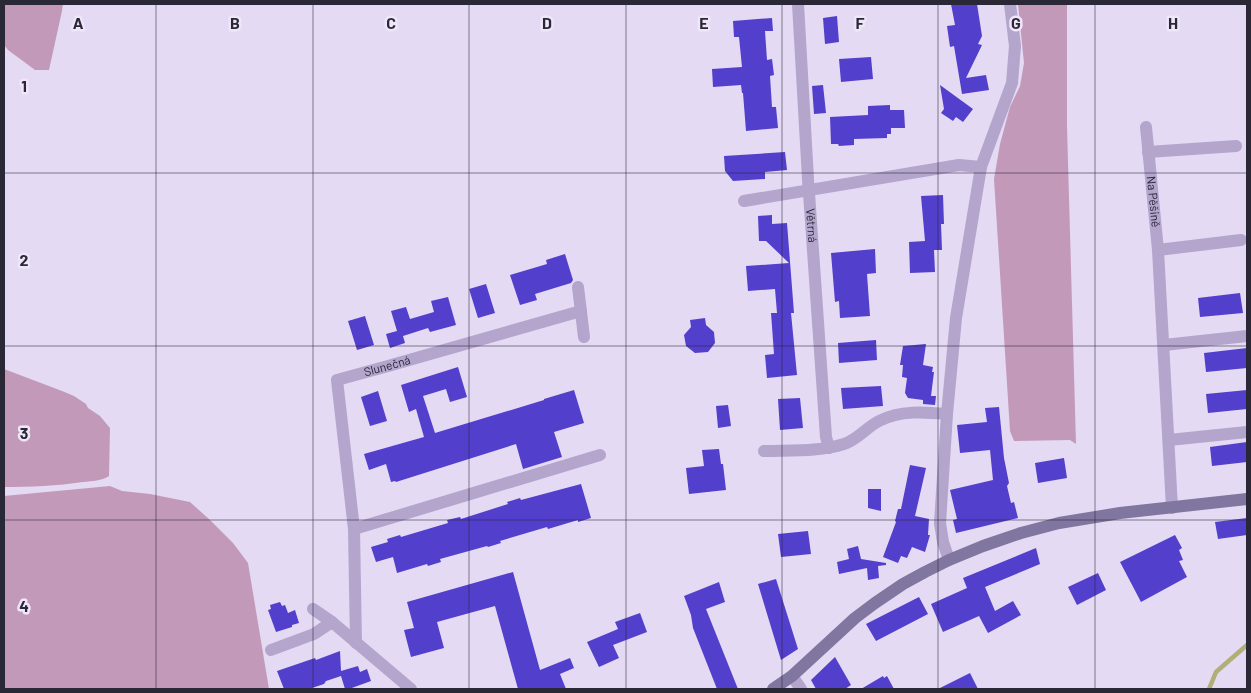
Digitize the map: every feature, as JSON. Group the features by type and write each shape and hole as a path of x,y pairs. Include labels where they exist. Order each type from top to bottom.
{"main road":[{"path":"773,689 792,676 855,618 875,603 903,584 949,560 1021,533 1059,523 1120,513 1247,499"}],"street":[{"name":"Větrná","path":"798,4 808,190 826,437 829,448"},
{"path":"949,560 943,542 940,523 947,414 956,318 981,167 1012,83 1016,46 1010,4"},
{"name":"Na Pěšině","path":"1146,127 1158,250 1172,508"},
{"path":"1148,152 1236,146"},
{"path":"744,201 959,165 981,167"},
{"path":"1158,250 1241,240"},
{"path":"578,287 584,337"},
{"name":"Slunečná","path":"356,643 354,529 337,380 581,311"},
{"path":"1164,345 1247,336"},
{"path":"764,450 829,448 847,443 880,421 894,416 922,412 947,414"},
{"path":"1169,440 1247,432"},
{"path":"354,529 600,455"},
{"path":"313,609 327,625 356,643 404,688"},
{"path":"271,650 314,634 327,625"},
{"path":"792,676 801,689"}],"shaded area":[{"path":"4,4 63,4 49,70 35,70 4,45"},
{"path":"1018,4 1067,4 1067,127 1076,444 1070,440 1014,441 1010,431 994,179 1000,144 1010,107 1020,86 1024,63"},
{"path":"4,369 74,396 100,416 110,428 109,476 97,481 4,487"},
{"path":"110,486 122,491 150,494 190,502 233,543 248,563 269,689 4,689 4,496"}],"building":[{"path":"951,4 977,4 982,36 978,44 982,45 966,78 986,75 989,90 962,94 954,46 950,47 947,26 955,25"},
{"path":"837,16 839,42 825,44 823,18"},
{"path":"772,18 773,31 765,31 767,60 772,59 774,75 770,76 772,107 776,107 778,128 746,131 741,85 713,87 712,69 742,67 739,37 734,37 733,21"},
{"path":"871,57 873,79 841,82 839,59"},
{"path":"823,85 826,113 814,114 812,86"},
{"path":"940,85 973,109 963,122 956,117 953,121 941,113 944,109"},
{"path":"890,105 890,110 904,110 905,128 891,128 891,134 887,134 887,138 854,139 854,145 839,146 838,144 831,144 830,117 868,115 868,106"},
{"path":"785,152 787,170 765,172 765,179 733,181 725,171 724,156"},
{"path":"943,195 944,224 941,224 942,250 934,250 935,272 910,273 909,242 925,241 921,196"},
{"path":"772,215 772,224 787,223 794,313 791,313 797,375 767,378 765,355 774,354 771,313 777,313 775,289 748,291 746,266 789,263 766,241 759,241 758,216"},
{"path":"875,249 876,273 867,274 870,316 840,318 839,301 835,302 831,253"},
{"path":"565,254 573,280 571,283 535,294 537,300 520,305 510,275 547,264 546,260"},
{"path":"486,284 495,313 478,318 469,289"},
{"path":"1240,293 1243,313 1200,317 1198,298"},
{"path":"448,297 456,325 430,332 428,328 403,336 405,343 390,348 386,334 397,331 391,311 406,307 410,319 434,312 431,301"},
{"path":"365,316 374,345 357,350 348,321"},
{"path":"705,318 706,325 714,332 715,343 708,352 695,353 686,346 684,335 691,327 690,320"},
{"path":"876,340 877,360 839,363 838,343"},
{"path":"926,344 923,365 933,367 931,396 936,396 935,405 923,404 923,400 908,398 905,393 907,378 902,377 903,365 900,365 903,346"},
{"path":"1247,348 1247,368 1206,372 1204,353"},
{"path":"458,367 467,397 450,402 446,389 423,396 435,433 574,390 584,423 554,432 562,457 523,469 516,444 396,482 391,482 386,464 369,470 364,454 424,437 416,409 409,412 401,385"},
{"path":"881,386 883,406 843,409 841,388"},
{"path":"1247,390 1247,409 1208,413 1206,394"},
{"path":"378,391 387,421 370,426 361,397"},
{"path":"800,398 803,428 780,430 778,399"},
{"path":"728,405 731,426 718,428 716,406"},
{"path":"999,407 1004,458 1009,483 1007,486 1011,503 1014,502 1018,518 956,533 953,520 957,519 950,490 993,480 990,450 960,453 957,425 987,422 985,408"},
{"path":"1247,442 1247,462 1212,466 1210,447"},
{"path":"719,449 726,490 689,494 686,468 704,466 702,450"},
{"path":"1064,458 1067,478 1038,483 1035,463"},
{"path":"910,465 926,468 915,516 929,519 928,535 930,535 925,552 912,547 907,558 901,556 898,563 883,557 896,522 898,509 901,509"},
{"path":"581,484 591,518 548,529 547,527 500,541 501,543 488,547 440,559 441,562 428,566 427,564 397,573 393,557 376,562 371,547 388,542 387,539 400,535 401,537 448,523 447,520 460,517 461,519 508,504 507,502 520,498 521,500"},
{"path":"868,489 881,489 881,511 868,508"},
{"path":"1247,518 1247,535 1218,539 1215,522"},
{"path":"808,531 811,554 781,557 778,534"},
{"path":"1175,535 1182,548 1179,550 1183,560 1179,561 1187,577 1141,602 1120,562"},
{"path":"858,546 861,559 886,563 886,565 878,566 879,578 868,580 867,568 839,574 837,562 849,559 847,549"},
{"path":"1036,548 1040,564 985,587 995,611 1013,601 1021,615 988,633 979,616 943,632 931,604 967,588 963,578"},
{"path":"513,572 540,670 570,658 574,668 560,674 566,689 518,689 495,606 437,622 444,648 411,657 404,630 414,628 407,602"},
{"path":"1098,573 1106,590 1077,605 1068,587"},
{"path":"776,579 798,649 781,660 758,584"},
{"path":"719,582 725,602 706,609 738,689 717,689 693,628 691,615 684,596"},
{"path":"919,597 928,614 876,641 866,624"},
{"path":"280,602 282,606 285,605 288,613 295,610 299,623 276,632 268,610 271,609 270,605"},
{"path":"640,613 647,632 613,645 619,658 599,667 587,642 618,629 615,622"},
{"path":"340,651 341,671 358,666 360,672 367,669 371,681 345,689 341,676 309,689 284,689 277,671"},
{"path":"835,657 851,685 845,689 816,689 811,680"},
{"path":"970,673 978,689 938,689"},
{"path":"883,676 884,678 887,676 894,689 861,689"}],"waterway":[{"path":"1209,689 1216,672 1247,645"}]}
